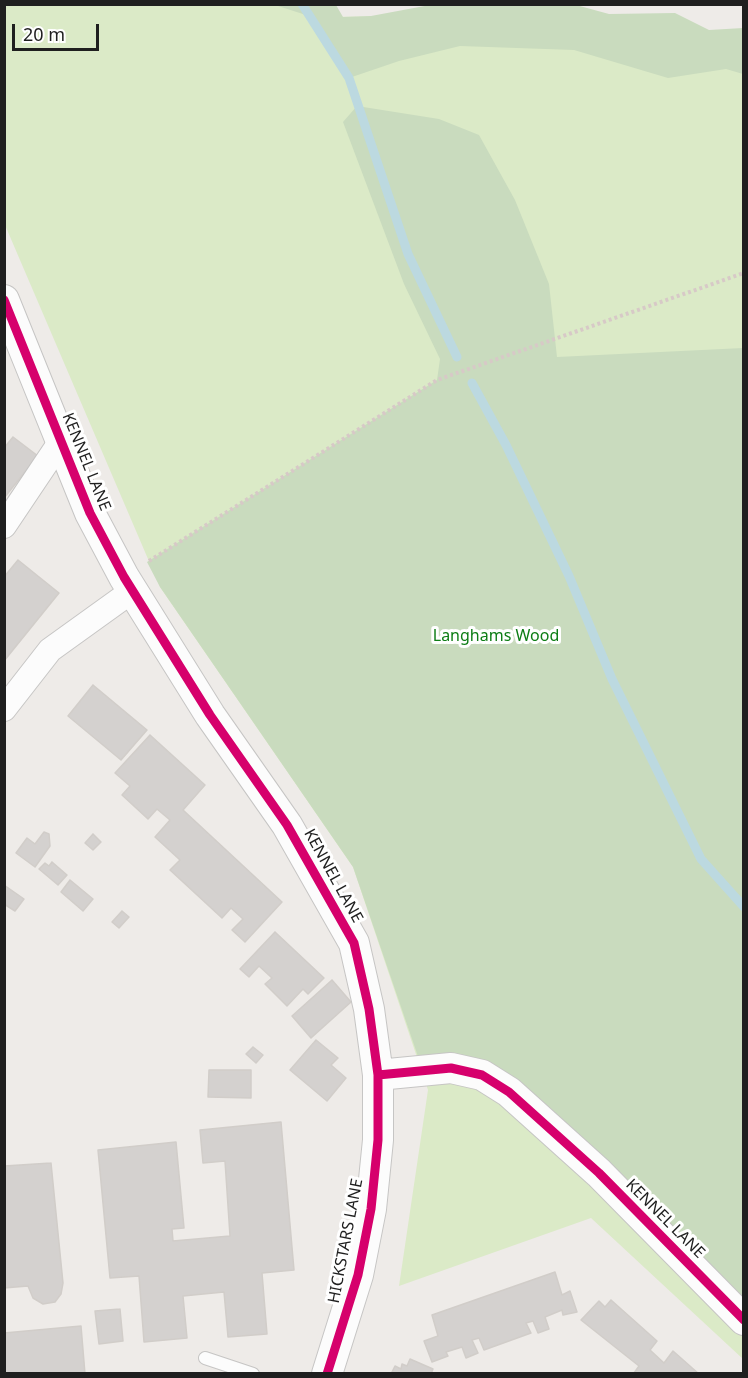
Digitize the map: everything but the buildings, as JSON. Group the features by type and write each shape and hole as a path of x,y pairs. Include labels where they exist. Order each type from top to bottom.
{"street":[{"name":"KENNEL LANE","path":"4,300 90,513 128,584 210,715 287,825 354,943 369,1009 378,1075 451,1068 482,1075 509,1092 599,1173 744,1320"},
{"path":"4,526 61,441"},
{"path":"4,709 50,650 128,584"},
{"name":"HICKSTARS LANE","path":"327,1374 358,1275 370,1209 378,1140 378,1075"}],"lane":[{"path":"205,1358 253,1374"}],"path":[{"path":"128,584 437,380 744,273"}],"green space":[{"path":"319,4 320,17 609,14 743,50 743,1359 591,1218 399,1286 428,1090 353,867 160,587 5,225 4,5"},
{"path":"275,5 336,5 343,17 371,16 430,5 576,5 609,14 675,13 709,30 743,28 743,74 726,69 668,78 574,50 460,46 399,61 349,78 309,16"},
{"name":"Langhams Wood","path":"357,106 439,119 479,135 515,200 549,284 557,357 743,348 743,1320 509,1092 423,1071 353,867 160,587 147,562 437,380 440,359 404,284 343,122"}],"waterway":[{"path":"302,4 349,78 408,254 457,357"},
{"path":"472,383 506,445 569,576 612,679 701,859 744,907"}],"cycle path":[{"path":"4,300 90,513 124,577 210,715 287,825 354,943 369,1009 378,1075 451,1068 482,1075 509,1092 599,1173 744,1320"},
{"path":"327,1374 358,1275 371,1209 378,1140 378,1075"}]}
